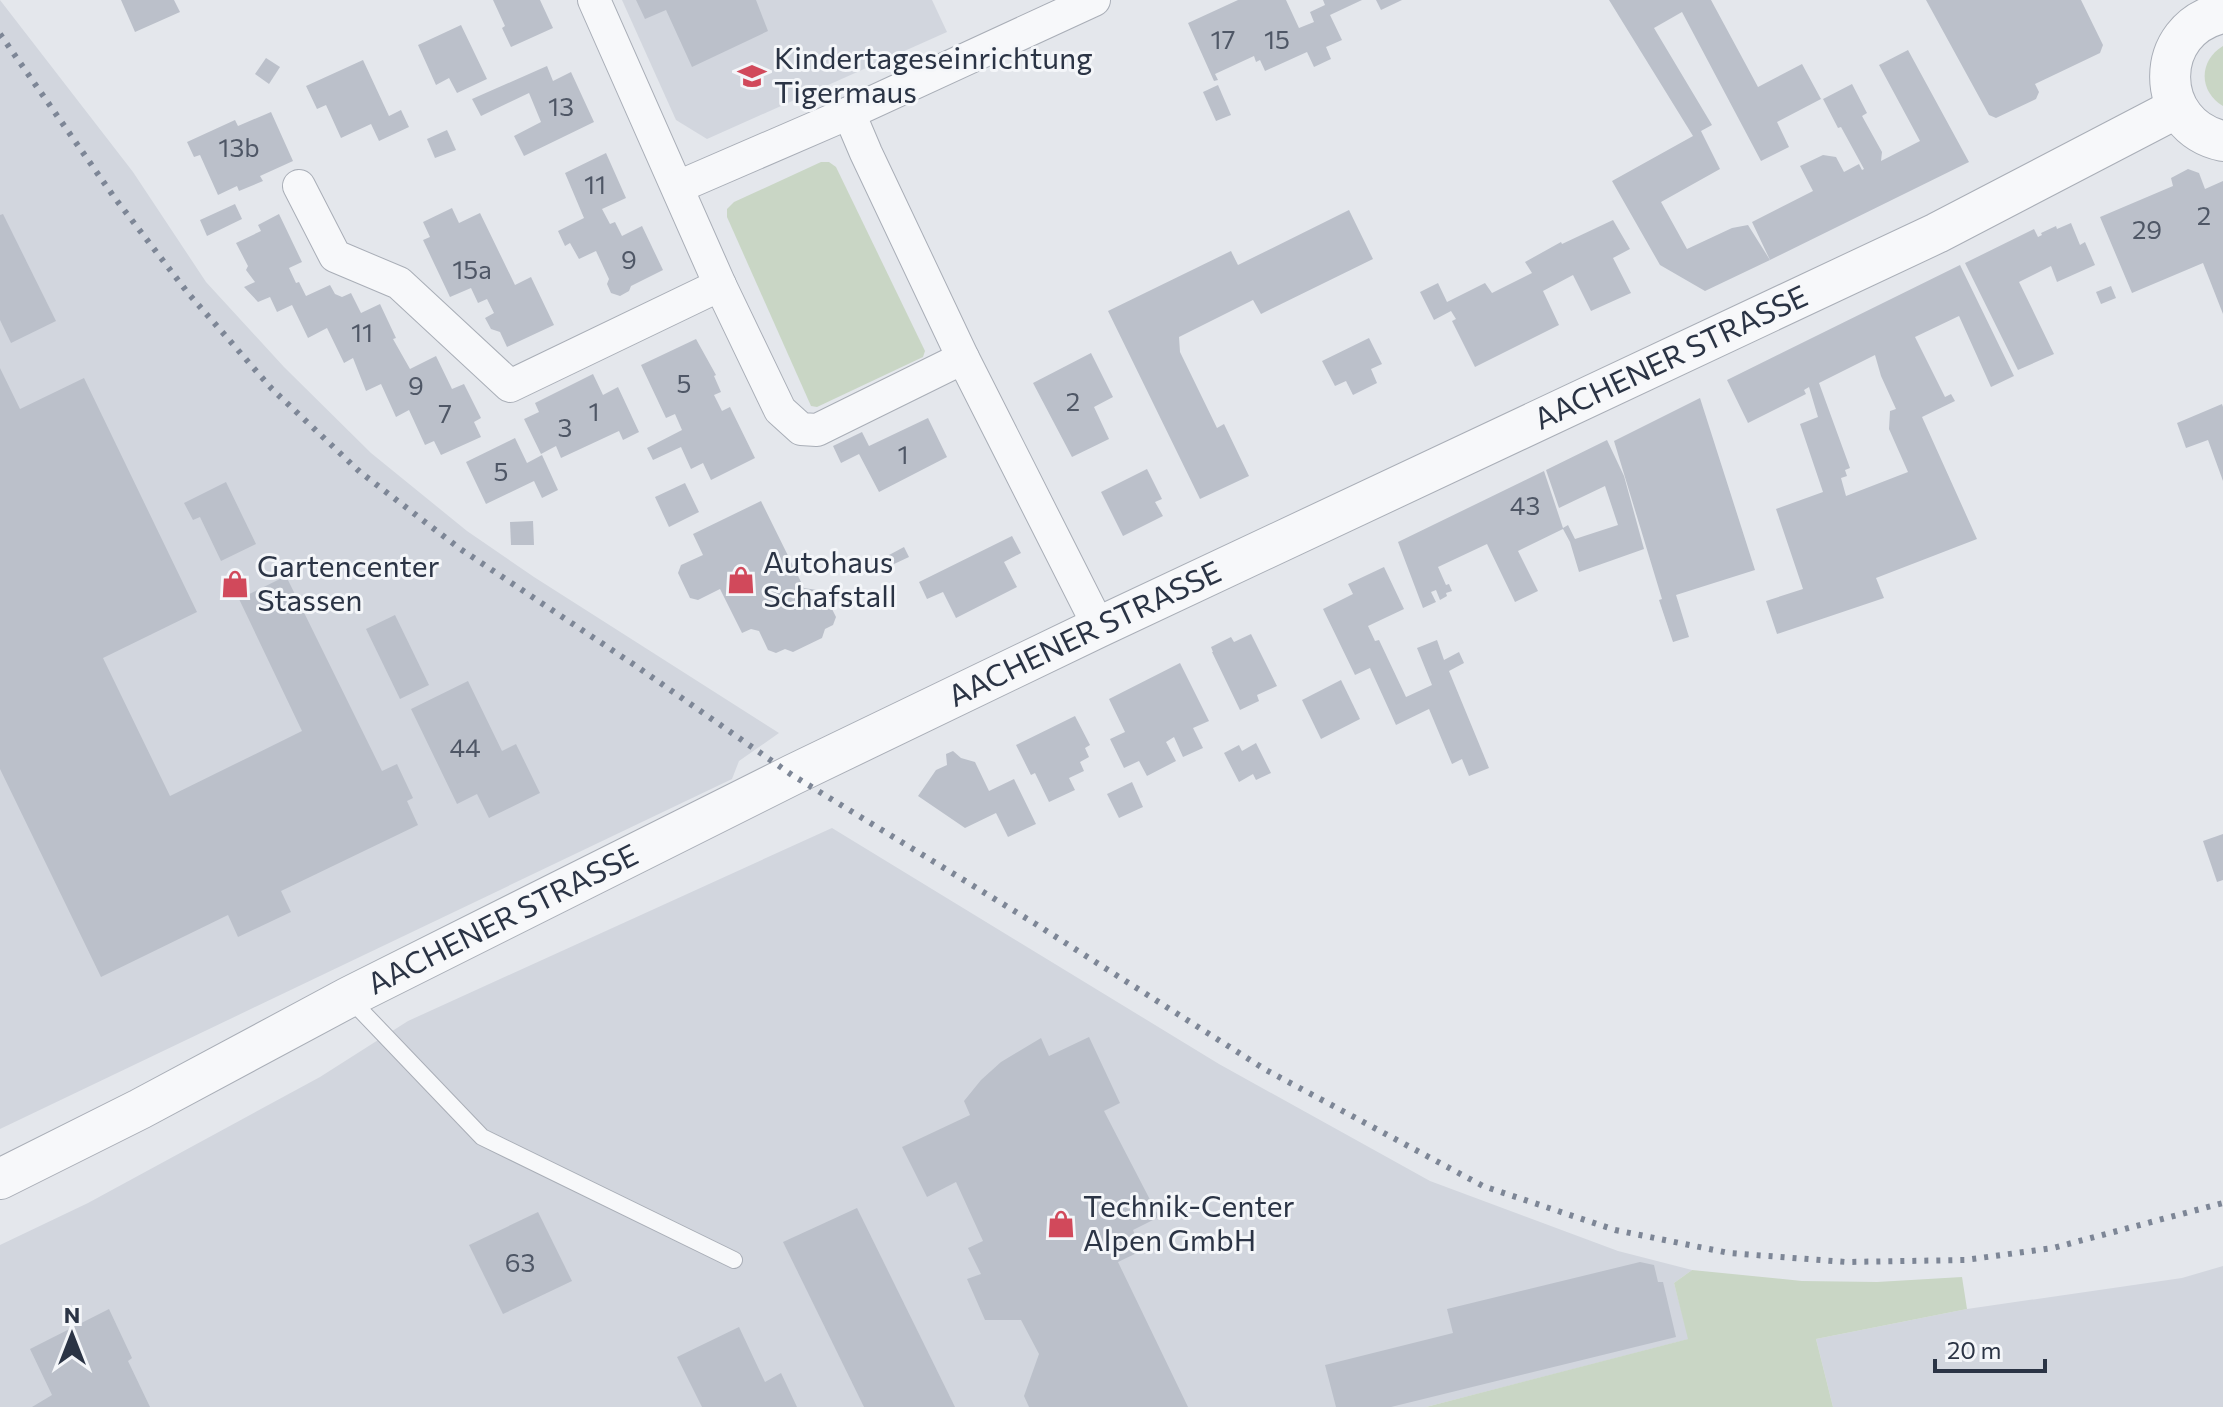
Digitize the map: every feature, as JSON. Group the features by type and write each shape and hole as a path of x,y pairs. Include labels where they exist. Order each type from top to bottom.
{"street":[{"path":"594,0 720,285 780,410 801,429 817,430 963,358"},
{"path":"678,187 849,113 1074,4"},
{"path":"2204,12 2175,51 2170,70 2170,90 2177,108 2188,123 2203,134 2223,141"},
{"name":"AACHENER STRASSE","path":"0,1179 140,1109 349,997 792,775 1099,627 1937,233 2177,108"},
{"path":"849,113 963,358 1099,627"},
{"path":"299,186 335,256 399,283 510,386 720,285"}],"lane":[{"path":"349,997 482,1137 734,1260"}],"shaded area":[{"name":"Gartencenter Stassen","path":"0,0 133,172 206,282 284,367 371,453 467,531 534,577 779,733 739,761 732,779 0,1129"},
{"name":"Kindertageseinrichtung Tigermaus","path":"622,0 932,0 947,32 707,139 676,120"},
{"path":"832,828 1219,1064 1430,1181 1618,1251 1692,1270 1674,1283 1689,1339 1426,1407 0,1407 0,1245 88,1203 320,1077 408,1021"},
{"path":"2223,1266 2223,1407 1833,1407 1816,1339 1967,1309 2182,1278"}],"green space":[{"path":"2223,46 2223,106 2209,93 2205,76 2209,60"},
{"path":"821,162 829,162 836,167 925,351 923,357 817,407 811,406 727,217 727,209 734,202"},
{"path":"1692,1270 1802,1281 1877,1282 1962,1277 1967,1309 1816,1339 1833,1407 1426,1407 1688,1339 1674,1283"}],"building":[{"path":"121,0 174,0 180,12 135,32"},
{"path":"493,0 540,0 553,28 511,47"},
{"path":"636,0 756,0 768,31 692,67 666,10 645,19"},
{"path":"1238,0 1286,0 1299,28 1314,22 1310,12 1325,5 1323,0 1362,0 1330,15 1342,40 1326,47 1331,59 1314,67 1307,52 1265,71 1260,60 1256,62 1254,56 1215,74 1218,80 1214,81 1188,23"},
{"path":"1376,0 1402,0 1381,10"},
{"path":"1609,0 1711,0 1758,87 1802,64 1821,99 1777,122 1789,147 1761,161 1682,12 1654,28 1712,125 1701,131 1720,169 1661,202 1687,249 1732,228 1748,225 1770,260 1705,291 1660,265 1612,181 1693,136"},
{"path":"1926,0 2081,0 2103,45 2100,53 2035,84 2039,92 2036,99 1996,118 1989,115"},
{"path":"461,25 487,79 457,93 449,78 436,85 418,45"},
{"path":"1908,50 1969,162 1770,260 1752,222 1813,191 1800,166 1823,155 1836,157 1844,172 1859,164 1864,169 1823,99 1852,84 1867,113 1862,116 1882,152 1881,161 1920,141 1879,65"},
{"path":"266,58 280,67 269,84 255,74"},
{"path":"363,60 389,116 401,110 409,127 379,141 371,124 341,138 326,105 317,109 306,86"},
{"path":"547,66 553,81 571,72 594,122 524,156 514,136 541,122 529,93 481,116 472,99"},
{"path":"1218,85 1231,115 1216,121 1203,92"},
{"path":"271,112 293,161 260,176 263,181 239,191 237,186 218,195 200,155 194,157 187,142 235,120 238,126"},
{"path":"447,130 456,150 435,158 427,139"},
{"path":"606,153 626,198 602,209 610,224 615,222 622,236 642,226 663,270 631,286 620,296 611,293 607,284 609,279 596,251 579,259 570,243 565,246 558,231 584,218 565,173"},
{"path":"2188,169 2199,173 2205,189 2223,181 2223,314 2203,263 2132,293 2100,217 2173,186 2171,178"},
{"path":"235,204 242,219 207,236 200,220"},
{"path":"452,208 459,223 480,213 515,285 531,277 554,325 507,347 500,332 491,329 485,318 494,313 487,299 478,303 471,288 450,297 423,240 430,237 423,222"},
{"path":"1349,210 1373,259 1261,314 1253,300 1179,337 1180,352 1217,428 1224,424 1249,476 1200,499 1108,311 1231,251 1238,265"},
{"path":"3,214 56,321 11,343 0,320 0,215"},
{"path":"279,214 302,262 289,268 306,296 330,285 335,294 342,297 351,293 361,313 380,304 396,338 393,339 410,369 436,356 452,389 464,384 481,418 474,422 481,437 441,455 434,441 425,445 409,410 396,417 381,384 366,391 353,358 344,363 327,328 308,338 292,305 277,312 270,297 258,302 244,287 255,282 246,270 248,266 236,243 261,231 258,225"},
{"path":"1613,220 1630,249 1613,258 1631,293 1591,311 1573,275 1543,291 1559,325 1475,367 1452,321 1456,319 1451,311 1434,320 1420,292 1438,283 1447,302 1485,283 1492,293 1532,273 1525,262 1561,242"},
{"path":"2071,223 2080,245 2085,242 2095,265 2057,282 2051,266 2019,282 2054,354 2018,370 1965,263 2034,229 2038,237 2056,226 2057,229"},
{"path":"1960,265 2014,376 1991,387 1959,316 1915,337 1945,397 1951,394 1955,401 1922,417 1977,539 1876,578 1884,598 1777,634 1766,601 1803,589 1776,509 1823,492 1800,424 1818,417 1809,387 1804,390 1806,394 1748,423 1727,380","holes":["1875,355 1896,409 1890,411 1889,429 1908,472 1846,496 1841,478 1847,476 1845,470 1850,468 1819,383"]},
{"path":"2111,286 2116,298 2101,304 2096,292"},
{"path":"1369,338 1382,364 1371,369 1377,383 1353,395 1346,381 1335,386 1322,361"},
{"path":"696,339 716,375 721,392 714,395 722,411 730,407 755,458 711,480 703,463 691,469 681,447 653,460 647,448 682,430 675,414 666,418 641,365"},
{"path":"1091,353 1113,397 1094,407 1109,439 1072,457 1033,383"},
{"path":"0,368 20,409 84,378 197,612 103,658 170,796 302,731 239,599 286,576 382,771 397,764 413,798 407,801 418,825 281,891 291,912 238,937 228,915 101,977 0,769"},
{"path":"593,374 603,395 618,387 639,432 623,440 619,431 561,458 556,446 541,454 524,419 539,412 535,403"},
{"path":"1700,398 1755,570 1676,595 1689,637 1673,642 1614,441"},
{"path":"2222,404 2223,481 2208,440 2186,448 2177,423"},
{"path":"928,418 947,457 879,492 859,454 841,463 833,446 862,432 869,446"},
{"path":"515,438 527,463 542,455 558,490 542,498 534,481 486,504 466,462"},
{"path":"1607,440 1624,476 1644,549 1579,572 1563,529 1518,551 1538,591 1515,602 1487,544 1438,567 1452,591 1440,600 1436,590 1431,592 1436,602 1423,608 1398,542 1544,471 1563,528 1568,525 1575,539 1618,525 1605,486 1559,508 1546,470"},
{"path":"1147,469 1162,499 1155,502 1163,516 1123,536 1101,492"},
{"path":"226,482 256,544 221,561 200,517 193,520 184,503"},
{"path":"685,483 699,512 669,527 655,497"},
{"name":"Autohaus Schafstall","path":"761,501 804,588 823,591 836,617 833,625 825,629 822,638 793,652 768,650 759,631 751,629 742,633 720,589 698,600 690,598 678,573 681,565 703,555 693,534"},
{"path":"533,521 534,545 511,545 510,522"},
{"path":"1012,536 1021,553 1004,562 1017,587 956,618 943,592 927,599 919,582"},
{"path":"904,547 909,557 894,564 889,555"},
{"path":"1384,567 1404,609 1368,626 1375,641 1379,640 1406,697 1432,685 1417,648 1437,640 1444,660 1459,652 1464,663 1449,671 1489,768 1469,776 1462,759 1452,764 1429,709 1396,725 1370,668 1355,675 1323,609 1353,594 1348,584"},
{"path":"395,615 429,685 400,699 366,629"},
{"path":"1251,634 1277,686 1257,695 1259,701 1240,710 1211,647 1231,637 1234,642"},
{"path":"1180,663 1209,721 1193,728 1203,748 1183,757 1174,737 1166,742 1176,761 1147,776 1139,761 1124,768 1110,739 1125,732 1109,699"},
{"path":"1341,680 1360,719 1321,739 1302,700"},
{"path":"468,681 502,751 516,744 540,793 489,818 477,794 457,804 411,709"},
{"path":"1075,716 1090,745 1085,748 1089,757 1080,762 1084,771 1069,778 1075,790 1049,802 1035,773 1031,775 1016,745"},
{"path":"1256,743 1271,773 1256,780 1253,774 1239,782 1224,753 1239,745 1242,751"},
{"path":"953,751 961,758 975,762 989,791 1014,779 1036,824 1008,837 996,813 965,828 918,796 936,770 947,765 946,754"},
{"path":"1132,782 1143,807 1119,818 1107,794"},
{"path":"2223,834 2223,880 2217,882 2203,841"},
{"name":"Technik-Center Alpen GmbH","path":"1089,1037 1120,1103 1104,1111 1159,1217 1133,1230 1141,1251 1118,1262 1188,1407 1029,1407 1024,1396 1039,1354 1021,1320 985,1320 967,1279 981,1274 968,1248 983,1241 956,1182 927,1197 902,1147 970,1115 964,1101 981,1080 1001,1062 1041,1038 1049,1056"},
{"path":"857,1208 955,1407 864,1407 783,1242"},
{"path":"538,1212 572,1281 503,1314 469,1245"},
{"path":"1640,1262 1654,1265 1658,1282 1663,1282 1676,1337 1391,1407 1336,1407 1325,1365 1453,1333 1447,1309"},
{"path":"109,1309 132,1358 128,1361 150,1407 32,1407 52,1395 30,1349"},
{"path":"739,1327 765,1382 781,1373 797,1407 702,1407 677,1357"}],"railway":[{"path":"0,34 114,197 188,293 272,389 360,472 459,548 792,775 1266,1070 1483,1186 1615,1230 1729,1253 1846,1262 1965,1260 2053,1248 2223,1203"}],"place":[{"name":"Kindertageseinrichtung Tigermaus","path":"752,76"},
{"name":"Autohaus Schafstall","path":"741,580"},
{"name":"Gartencenter Stassen","path":"235,584"},
{"name":"Technik-Center Alpen GmbH","path":"1061,1224"}]}
